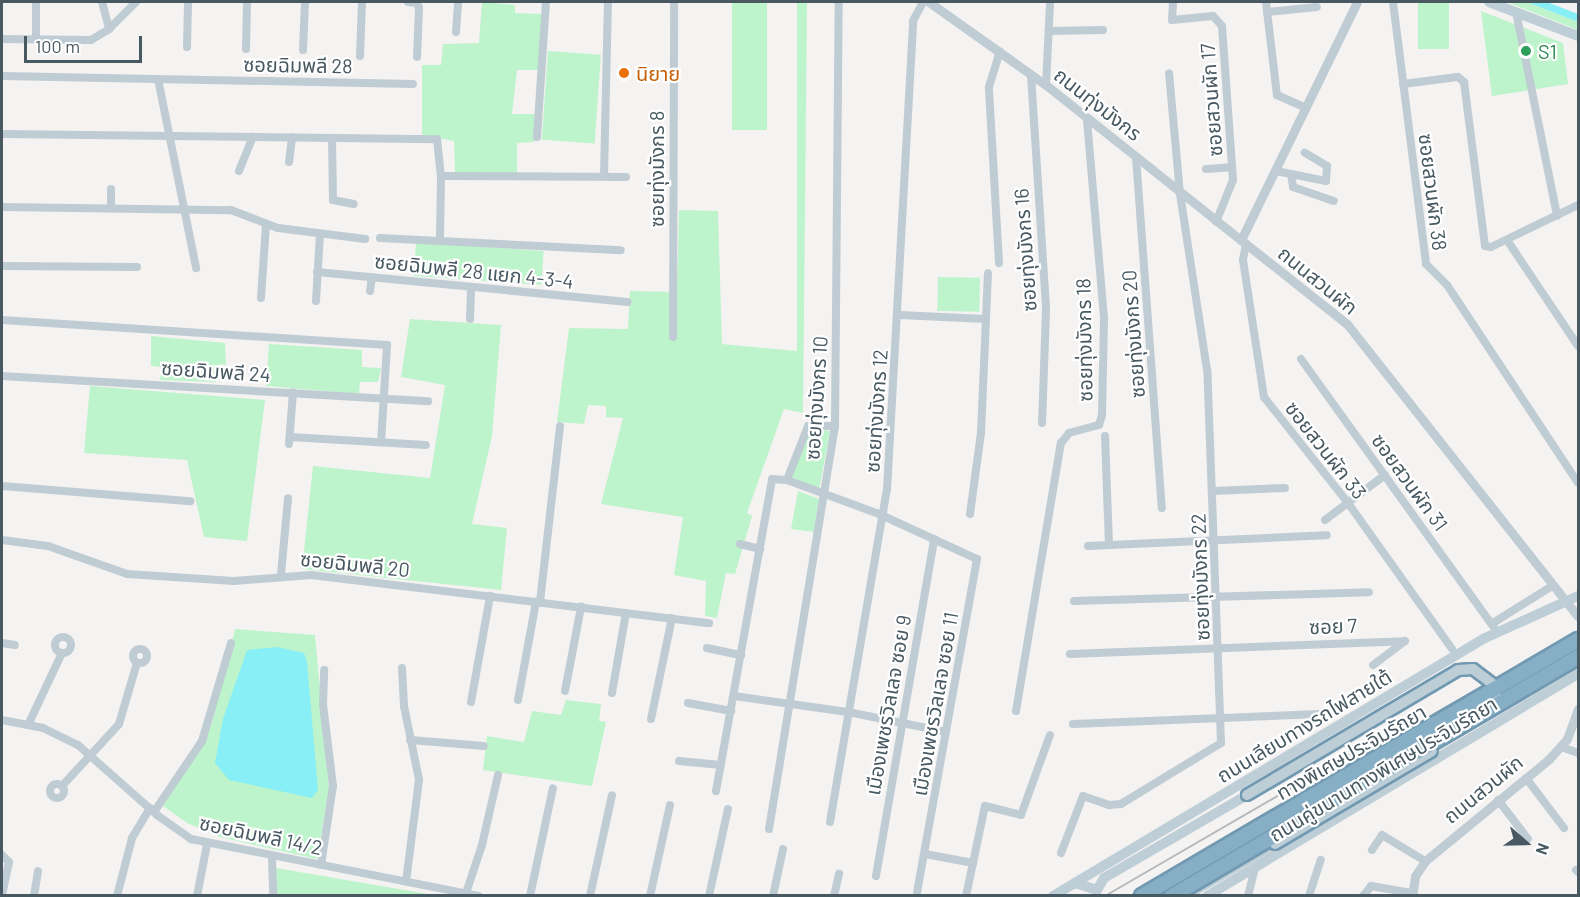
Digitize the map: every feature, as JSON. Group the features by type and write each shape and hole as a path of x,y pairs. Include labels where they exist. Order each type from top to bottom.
{"highway":[{"name":"ทางพิเศษประจิมรัถยา","path":"1142,896 1578,640"},
{"name":"ทางพิเศษประจิมรัถยา","path":"1172,896 1578,657"}],"main road":[{"path":"1489,2 1578,36"},
{"name":"ถนนเลียบทางรถไฟสายใต้","path":"1053,896 1495,627 1568,602 1578,596"},
{"path":"1075,883 1097,890 1104,879 1458,670 1473,669 1487,675 1494,685 1494,706 1485,719 1186,896"},
{"name":"ถนนคู่ขนานทางพิเศษประจิมรัถยา","path":"1207,896 1578,674"}],"street":[{"path":"36,2 36,40"},
{"path":"102,2 109,29"},
{"path":"2,39 81,42 109,29 136,2"},
{"path":"187,47 188,2"},
{"path":"246,50 247,2"},
{"path":"303,50 305,2"},
{"path":"360,56 362,2"},
{"path":"408,2 417,3 419,8 417,57"},
{"path":"456,32 458,2"},
{"path":"537,137 546,2"},
{"path":"604,176 608,2"},
{"name":"ซอยทุ่งมังกร 8","path":"673,337 674,2"},
{"name":"ซอยทุ่งมังกร 10","path":"769,829 835,426 839,2"},
{"name":"ซอยทุ่งมังกร 12","path":"830,822 884,516 899,315 914,21 923,2"},
{"name":"ถนนทุ่งมังกร","path":"929,2 1046,85 1243,242"},
{"path":"1046,85 1050,2"},
{"name":"ซอยสวนผัก 17","path":"1173,2 1172,20 1213,16 1220,22 1232,187 1216,222"},
{"path":"1266,2 1277,95 1306,108"},
{"path":"1243,242 1357,2"},
{"name":"ซอยสวนผัก 38","path":"1393,2 1426,264 1447,285 1578,483"},
{"path":"1268,12 1317,8"},
{"path":"1516,12 1557,216"},
{"path":"1049,31 1103,30"},
{"path":"999,263 989,87 1000,52"},
{"name":"ซอยทุ่งมังกร 22","path":"1061,853 1083,796 1109,805 1121,804 1220,746 1222,716 1207,370 1180,194 1169,73"},
{"name":"ซอยทุ่งมังกร 16","path":"1031,75 1046,310 1042,423"},
{"name":"ซอยฉิมพลี 28","path":"2,76 413,84"},
{"path":"1403,84 1458,77 1464,82 1482,242 1491,248 1578,208"},
{"path":"158,79 196,268"},
{"name":"ซอยทุ่งมังกร 18","path":"1016,711 1061,443 1069,433 1099,425 1102,415 1104,318 1087,118"},
{"path":"2,134 437,139 441,176 440,238"},
{"path":"239,171 253,137"},
{"path":"289,162 292,137"},
{"path":"332,138 333,200 354,204"},
{"path":"1276,171 1328,180 1328,166 1305,153"},
{"name":"ซอยทุ่งมังกร 20","path":"1136,157 1162,508"},
{"path":"1206,169 1232,167"},
{"path":"1291,174 1293,187 1334,201"},
{"path":"441,176 626,177"},
{"path":"111,189 111,208"},
{"path":"2,207 231,210 267,224 320,234 365,239"},
{"path":"261,298 267,224"},
{"path":"316,301 320,234"},
{"path":"380,238 440,238 621,250"},
{"path":"1507,240 1578,346"},
{"name":"ซอยสวนผัก 33","path":"1243,242 1243,260 1262,392 1348,503 1452,649"},
{"name":"ถนนสวนผัก","path":"1243,242 1347,324 1578,616"},
{"path":"2,266 137,267"},
{"name":"ซอยฉิมพลี 28 แยก 4-3-4","path":"317,272 628,302"},
{"path":"969,514 981,433 988,273"},
{"path":"370,291 372,277"},
{"path":"470,319 471,287"},
{"path":"899,315 986,319"},
{"path":"2,320 387,345 381,442"},
{"name":"ซอยสวนผัก 31","path":"1301,359 1495,627"},
{"name":"ซอยฉิมพลี 24","path":"2,376 428,401"},
{"path":"293,392 290,441 426,445"},
{"path":"518,700 538,602 560,426"},
{"path":"786,480 808,426 835,426"},
{"path":"1105,436 1109,545"},
{"path":"1325,520 1385,475"},
{"path":"716,791 772,479 786,480 884,516 934,539"},
{"path":"2,486 190,501"},
{"path":"1213,491 1285,488"},
{"path":"281,574 288,498"},
{"path":"1088,546 1327,535"},
{"name":"เมืองเพชรวิลเลจ ซอย 11","path":"917,893 977,560 934,539"},
{"name":"เมืองเพชรวิลเลจ ซอย 9","path":"876,876 934,539"},
{"name":"ซอยฉิมพลี 20","path":"2,540 48,546 127,574 234,581 281,574 490,596 709,623"},
{"path":"740,544 760,549"},
{"path":"1495,627 1552,586"},
{"path":"1074,601 1369,592"},
{"path":"471,702 490,596"},
{"path":"565,691 581,607"},
{"path":"612,693 626,613"},
{"path":"651,719 672,618"},
{"name":"ซอย 7","path":"1219,648 1405,641 1373,665"},
{"path":"2,643 15,645"},
{"path":"117,896 132,838 202,741 231,643"},
{"path":"707,648 741,655"},
{"path":"1070,654 1219,648"},
{"path":"29,723 62,653"},
{"path":"62,786 119,724 137,663"},
{"path":"402,668 410,740 420,799 406,881"},
{"path":"321,865 333,786 323,705 324,670"},
{"path":"734,696 848,712 946,732"},
{"path":"688,703 731,711"},
{"name":"ถนนสวนผัก","path":"1412,894 1415,876 1425,861 1561,747 1578,709"},
{"path":"1073,724 1222,716 1321,714"},
{"name":"ซอยฉิมพลี 14/2","path":"2,720 29,723 61,735 92,755 152,810 191,839 272,858 321,865 477,896"},
{"path":"966,896 985,806 1021,815 1050,735"},
{"path":"410,740 484,746"},
{"path":"1561,747 1578,753"},
{"path":"679,761 721,765"},
{"path":"465,894 482,844 498,775"},
{"path":"1526,778 1564,828"},
{"path":"530,896 553,788"},
{"path":"590,896 612,795"},
{"path":"1498,800 1528,839"},
{"path":"650,896 670,805"},
{"path":"709,896 728,809"},
{"path":"1372,850 1383,835 1425,861"},
{"path":"197,896 207,844"},
{"path":"773,896 783,849"},
{"path":"924,854 973,863"},
{"path":"2,855 9,862 2,896"},
{"path":"272,858 273,896"},
{"path":"1309,896 1321,860"},
{"path":"1248,896 1256,867"},
{"path":"34,896 38,871"},
{"path":"834,896 839,874"},
{"path":"1364,896 1371,885 1412,894"}],"green space":[{"path":"482,2 515,5 515,13 543,14 538,70 517,70 512,114 535,114 534,142 517,143 517,173 455,172 454,141 422,135 422,65 441,65 443,44 479,43"},
{"path":"732,2 767,2 767,130 732,130"},
{"path":"797,2 807,2 803,413 784,409 747,513 752,516 735,574 726,573 717,618 705,616 706,581 674,575 683,517 601,504 623,418 606,417 606,406 588,405 584,424 557,422 569,328 628,329 630,291 677,292 679,210 718,211 722,344 797,351"},
{"path":"1418,2 1449,2 1449,49 1418,49"},
{"path":"1507,2 1527,2 1578,22 1578,30"},
{"name":"S1","path":"1481,11 1563,43 1568,84 1492,96"},
{"path":"548,51 601,55 595,143 542,140"},
{"path":"416,242 544,251 541,285 414,276"},
{"path":"938,277 980,278 979,312 937,311"},
{"path":"410,319 501,325 492,436 472,524 507,528 501,590 302,569 313,466 430,478 445,385 401,377"},
{"path":"151,336 225,343 226,365 219,364 216,382 160,380 162,367 151,366"},
{"path":"269,344 362,350 362,367 381,368 378,382 360,382 359,394 266,386"},
{"path":"90,386 265,400 247,541 204,537 187,460 84,453"},
{"path":"812,429 830,431 819,490 791,479 808,431"},
{"path":"798,491 819,499 814,532 791,529"},
{"path":"235,629 315,635 329,788 317,859 220,837 187,823 163,806 211,726"},
{"path":"566,700 601,704 599,721 606,722 592,786 483,770 487,736 524,742 532,711 561,715"},
{"path":"276,868 434,895 277,895"}],"water":[{"path":"1527,2 1547,2 1578,14 1578,22"},
{"path":"277,647 304,653 307,662 318,790 312,798 229,780 215,763 223,719 247,650"}],"railway":[{"path":"1130,896 1439,711 1578,633"},
{"path":"1326,787 1392,755 1578,648"},
{"path":"1105,896 1357,750"}],"place":[{"name":"S1","path":"1526,51"},
{"name":"นิยาย","path":"624,73"}]}
